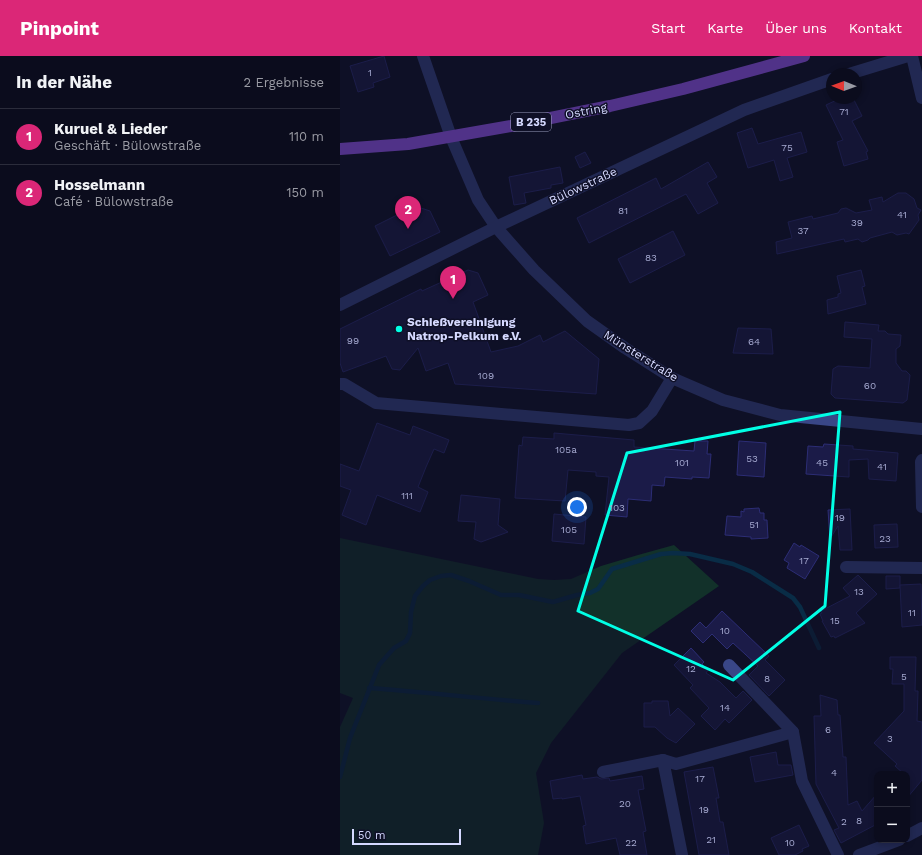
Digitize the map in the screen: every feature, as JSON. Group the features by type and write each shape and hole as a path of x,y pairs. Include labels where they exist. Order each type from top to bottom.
{"main road":[{"name":"Ostring","path":"340,149 408,144 452,137 602,107 683,89 804,56"}],"street":[{"name":"Münsterstraße","path":"423,56 437,100 478,200 496,227 534,270 587,320 625,348 672,378 723,400 780,415 922,429"},
{"path":"862,70 908,56"},
{"path":"912,56 922,98"},
{"name":"Bülowstraße","path":"340,305 496,227 744,110 826,81"},
{"path":"340,384 344,384 376,403 629,425 639,423 652,411 672,378"},
{"path":"922,460 922,508"},
{"path":"846,567 922,568"},
{"path":"729,665 793,732 802,781 838,855"},
{"path":"603,772 663,760 676,764 793,732"},
{"path":"663,760 682,855"},
{"path":"910,834 922,828"},
{"path":"859,855 891,843"}],"highlighted area":[{"path":"840,412 825,606 733,680 578,611 627,453"}],"green space":[{"path":"340,538 538,579 554,580 571,579 601,566 674,545 719,586 622,653 551,743 536,773 544,823 538,855 340,855 340,727 353,698 340,693"}],"building":[{"path":"384,56 390,77 373,83 374,87 358,92 350,66"},
{"path":"856,104 862,116 852,121 868,151 866,152 868,159 844,166 837,142 843,140 826,105"},
{"path":"752,128 758,144 801,132 807,152 787,158 793,177 780,181 774,160 748,168 737,133"},
{"path":"585,152 591,163 580,168 575,157"},
{"path":"708,162 717,177 707,183 718,203 698,214 686,194 589,243 577,218 656,178 661,189"},
{"path":"560,167 563,183 551,185 551,188 524,193 526,203 514,205 509,177"},
{"path":"898,193 906,193 914,199 917,208 921,210 918,215 919,220 909,234 906,233 897,235 892,232 870,238 862,242 858,239 845,242 844,239 777,254 776,242 792,238 788,222 812,216 813,219 838,213 841,209 846,208 856,213 872,210 869,200 882,197 883,202"},
{"path":"415,206 430,211 440,232 390,256 375,226"},
{"path":"673,231 685,255 630,283 618,259"},
{"path":"468,270 478,273 488,295 473,302 491,352 518,346 540,335 543,342 565,331 599,359 596,394 455,384 448,363 426,371 418,348 400,370 392,369 386,356 343,372 340,363 340,329 421,289 422,291"},
{"path":"861,270 865,286 862,287 866,304 828,314 827,300 838,297 838,294 841,293 837,276"},
{"path":"845,322 879,325 878,331 885,331 888,334 901,335 900,346 896,349 896,363 902,371 906,371 910,375 907,400 903,403 835,398 831,394 833,369 838,366 870,368 872,339 844,337"},
{"path":"738,328 771,329 773,354 733,353"},
{"path":"377,423 410,435 413,426 449,440 444,453 434,449 426,467 418,487 428,492 420,512 377,495 366,525 342,515 351,490 340,486 340,464 359,471"},
{"path":"554,433 634,440 634,447 694,451 695,441 708,441 707,454 711,454 709,478 692,477 692,479 665,477 664,486 652,485 651,501 628,499 627,517 605,515 609,477 596,476 596,472 568,470 565,501 515,498 519,445 522,446 523,437 554,439"},
{"path":"739,441 766,443 764,477 737,475"},
{"path":"824,444 853,446 853,449 898,453 896,481 869,479 868,459 849,460 849,477 806,474 808,446 823,447"},
{"path":"461,495 500,499 498,525 508,532 481,542 474,539 476,522 458,521"},
{"path":"759,508 760,513 764,513 764,520 767,520 768,538 751,539 751,537 725,535 727,516 741,517 741,511 744,512 744,509"},
{"path":"850,509 852,550 840,550 838,526 830,539 828,510"},
{"path":"554,514 586,517 584,544 552,541"},
{"path":"897,524 898,547 875,548 874,525"},
{"path":"794,543 800,547 801,545 819,556 805,579 787,568 789,563 784,560"},
{"path":"858,575 877,594 856,613 865,623 835,638 834,636 831,637 822,621 820,614 822,613 821,611 850,596 843,588"},
{"path":"886,576 900,576 900,588 886,589"},
{"path":"921,584 922,625 902,627 900,585"},
{"path":"722,611 769,656 765,660 785,680 769,696 749,675 758,666 733,643 727,649 712,634 703,643 691,631 700,622 706,628"},
{"path":"691,648 704,662 702,664 708,670 706,673 720,682 736,698 743,691 752,700 729,723 725,719 715,730 701,716 709,708 690,688 693,685 674,665"},
{"path":"890,657 916,657 915,691 918,691 917,721 922,722 922,780 910,794 910,771 901,771 895,766 897,764 874,743 904,711 904,684 892,684 893,669 890,669"},
{"path":"820,695 837,700 838,715 840,715 843,757 846,757 848,805 857,801 862,811 874,797 874,826 841,843 834,830 839,828 816,784 814,716 821,716"},
{"path":"652,701 668,701 670,716 678,708 695,724 676,743 667,738 655,727 644,727 644,703 652,703"},
{"path":"776,752 778,765 791,765 793,775 755,782 750,757"},
{"path":"713,767 719,798 716,798 720,822 723,822 729,855 699,855 684,772"},
{"path":"582,775 583,779 597,777 601,779 609,778 610,781 642,776 644,789 638,790 646,831 643,832 647,855 620,855 616,838 586,844 583,826 586,825 580,796 553,799 550,781"},
{"path":"799,825 809,846 802,849 803,851 795,855 779,855 771,838"}],"waterway":[{"path":"340,777 350,738 379,665 394,648 406,641 410,633 411,612 415,596 430,580 441,576 451,575 501,595 519,595 553,602 590,593 598,589 612,569 661,554 690,554 733,564 752,572 793,598 800,607 819,648"},
{"path":"369,688 538,703"}],"place":[{"name":"Hosselmann","path":"408,229"},
{"name":"Kuruel & Lieder","path":"453,299"},
{"name":"Schießvereinigung Natrop-Pelkum e.V.","path":"399,329"}]}
